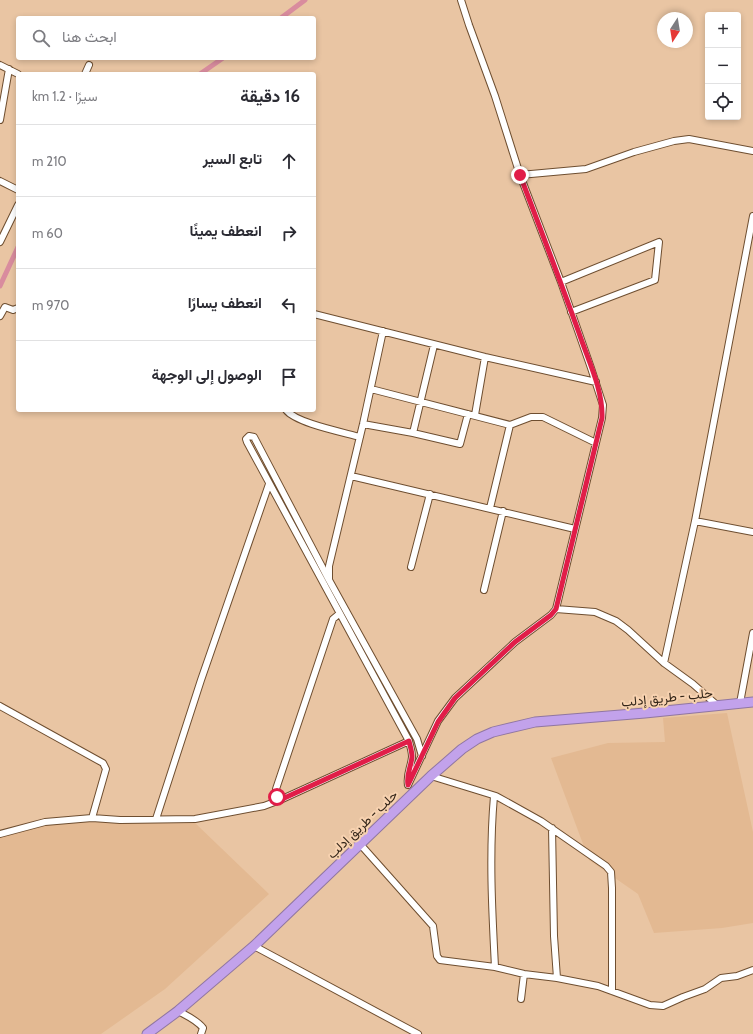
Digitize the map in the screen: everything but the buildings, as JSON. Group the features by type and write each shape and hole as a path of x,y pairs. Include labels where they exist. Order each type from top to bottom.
{"highway":[{"name":"حلب - طريق إدلب","path":"147,1034 178,1011 254,946 360,844 411,789 431,776 462,749 477,739 513,726 535,722 753,702"}],"street":[{"path":"411,789 422,756 438,722 455,698 515,642 551,615 556,609 602,418 602,405 596,382 561,282 520,175 495,96 461,0"},
{"path":"0,65 16,73"},
{"path":"86,72 89,65"},
{"path":"0,120 9,69"},
{"path":"520,175 586,169 634,152 674,141 689,139 753,151"},
{"path":"0,181 16,189"},
{"path":"0,242 16,209"},
{"path":"664,662 695,521 753,216"},
{"path":"561,282 659,242 655,280 571,312"},
{"path":"0,316 5,307 13,310 16,309"},
{"path":"316,314 486,357 596,382"},
{"path":"326,590 329,580 329,566 363,424 383,331"},
{"path":"413,433 434,344"},
{"path":"475,415 486,357"},
{"path":"371,389 510,425 531,417 543,416 596,443"},
{"path":"287,412 299,420 360,437"},
{"path":"363,424 413,433 460,444 468,414"},
{"path":"490,508 510,425"},
{"path":"411,789 407,779 412,757 412,750 409,741 247,442 246,439 249,436 254,437 329,580 417,739 422,756"},
{"path":"351,476 575,529"},
{"path":"156,819 201,680 270,484"},
{"path":"411,567 430,494"},
{"path":"484,590 503,511"},
{"path":"695,521 753,532"},
{"path":"556,609 595,612 606,616 628,630 664,662 693,684 718,706"},
{"path":"280,800 277,797 276,789 333,618 339,614"},
{"path":"740,703 753,633"},
{"path":"0,706 103,763 106,769 92,818"},
{"path":"0,834 45,822 92,818 120,820 195,818 264,806 409,741"},
{"path":"431,776 494,796 541,821 606,866 611,872 612,991"},
{"path":"494,796 491,825 491,869 495,967"},
{"path":"552,828 554,936 557,978"},
{"path":"360,844 433,926 437,956 440,960 495,967 524,974 580,982 598,986 650,1005 663,1006 705,989 721,978 737,976 753,970"},
{"path":"254,946 418,1034"},
{"path":"521,999 524,974"},
{"path":"178,1011 200,1024 203,1028 201,1034"}],"shaded area":[{"path":"727,713 753,832 753,923 722,928 654,933 638,894 589,860 551,758 608,743 665,742 663,718"},
{"path":"49,821 193,821 269,894 165,989 101,1034 0,1034 0,836"}],"waterway":[{"path":"284,16 305,0"},
{"path":"203,72 220,60"},
{"path":"0,286 16,251"}],"route":[{"path":"277,797 280,800 409,741 412,750 412,757 407,779 408,785 438,722 445,710 455,698 515,642 551,615 556,609 587,485 602,418 602,405 591,368 561,282 520,175"}]}
